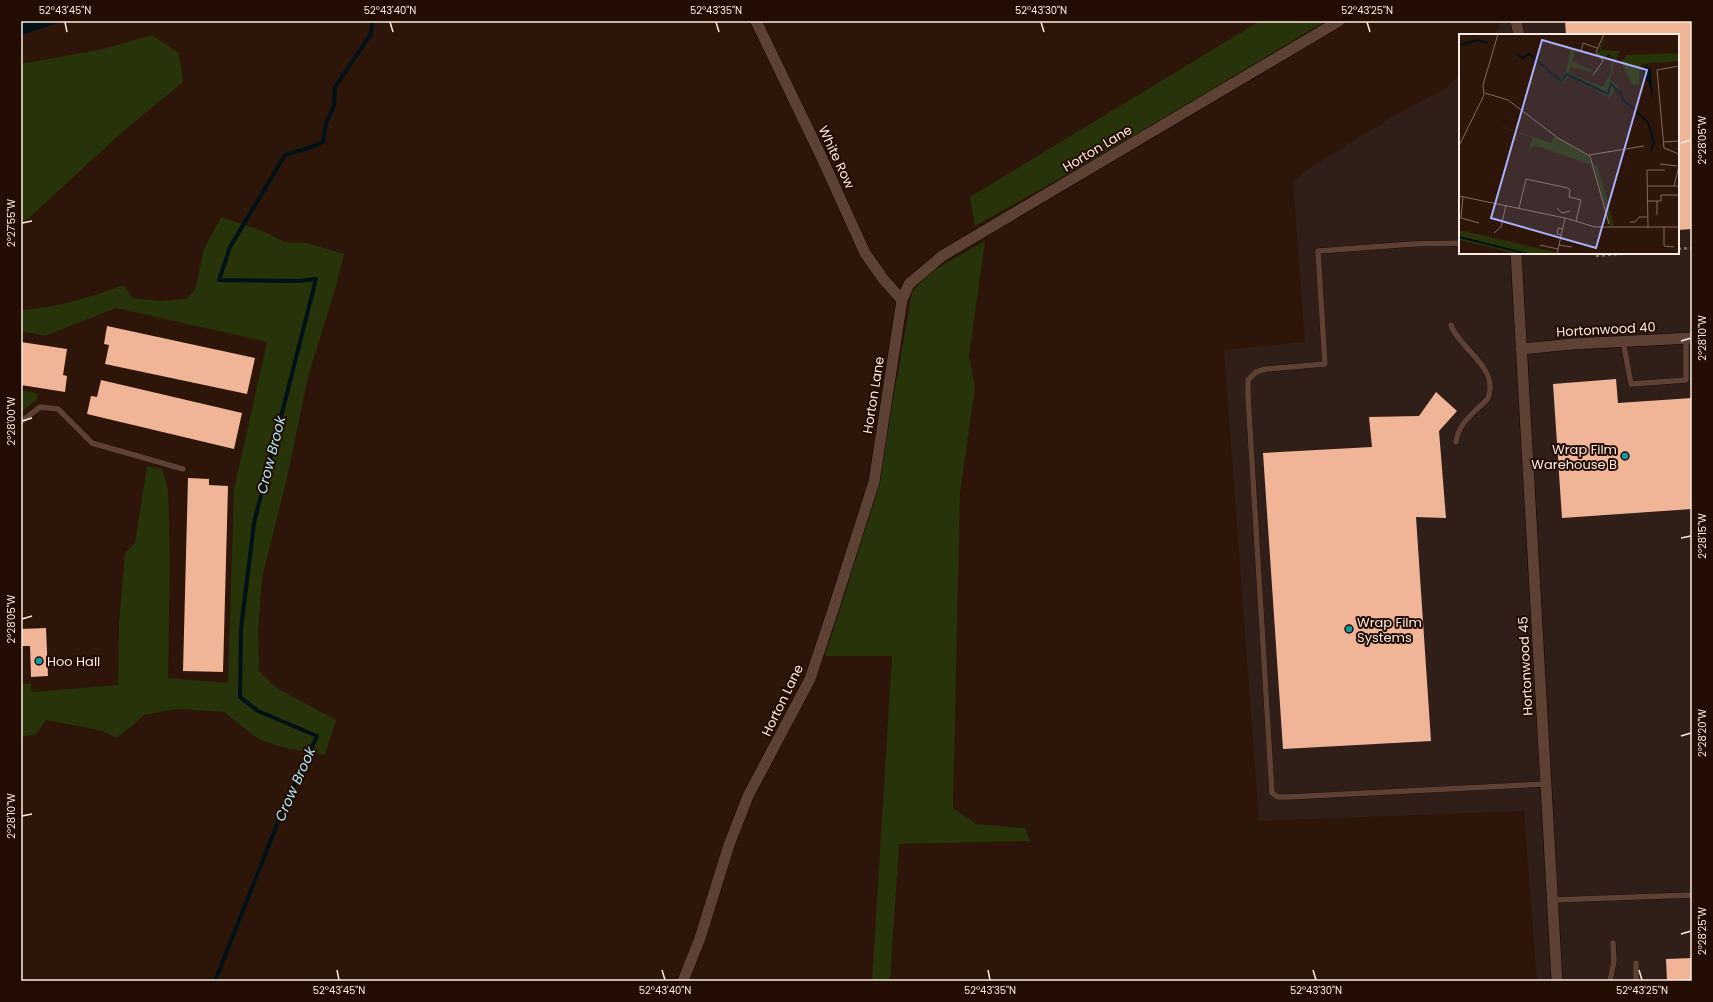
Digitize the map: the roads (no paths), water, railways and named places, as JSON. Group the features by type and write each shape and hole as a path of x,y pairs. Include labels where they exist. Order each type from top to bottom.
{"street":[{"name":"White Row","path":"756,21 865,252 884,280 902,300"},
{"name":"Horton Lane","path":"682,981 700,938 729,845 748,796 810,679 833,610 874,482 902,300 909,284 942,256 1339,21"},
{"path":"1516,21 1519,34"},
{"name":"Hortonwood 45","path":"1516,254 1557,981"},
{"name":"Hortonwood 40","path":"1521,350 1573,344 1689,338"}],"lane":[{"path":"1459,242 1318,251 1325,364 1266,369 1256,372 1248,380 1272,793 1278,797 1283,797 1546,784"},
{"path":"1450,325 1453,332 1481,364 1489,383 1489,397 1461,426 1457,434 1456,442"},
{"path":"1623,342 1631,384 1686,380 1689,338"},
{"path":"21,422 40,408 58,409 92,442 183,469"},
{"path":"1552,900 1692,895"},
{"path":"1610,981 1614,961 1613,943"},
{"path":"1635,981 1636,964"}],"waterway":[{"name":"Crow Brook","path":"215,981 284,807 317,736 258,711 240,697 241,629 254,523 316,279 298,281 219,280 230,247 285,155 323,142 326,123 334,106 335,87 371,34 372,21"}],"place":[{"name":"Wrap Film Warehouse B","path":"1625,456"},
{"name":"Wrap Film Systems","path":"1349,629"},
{"name":"Hoo Hall","path":"39,661"}]}
